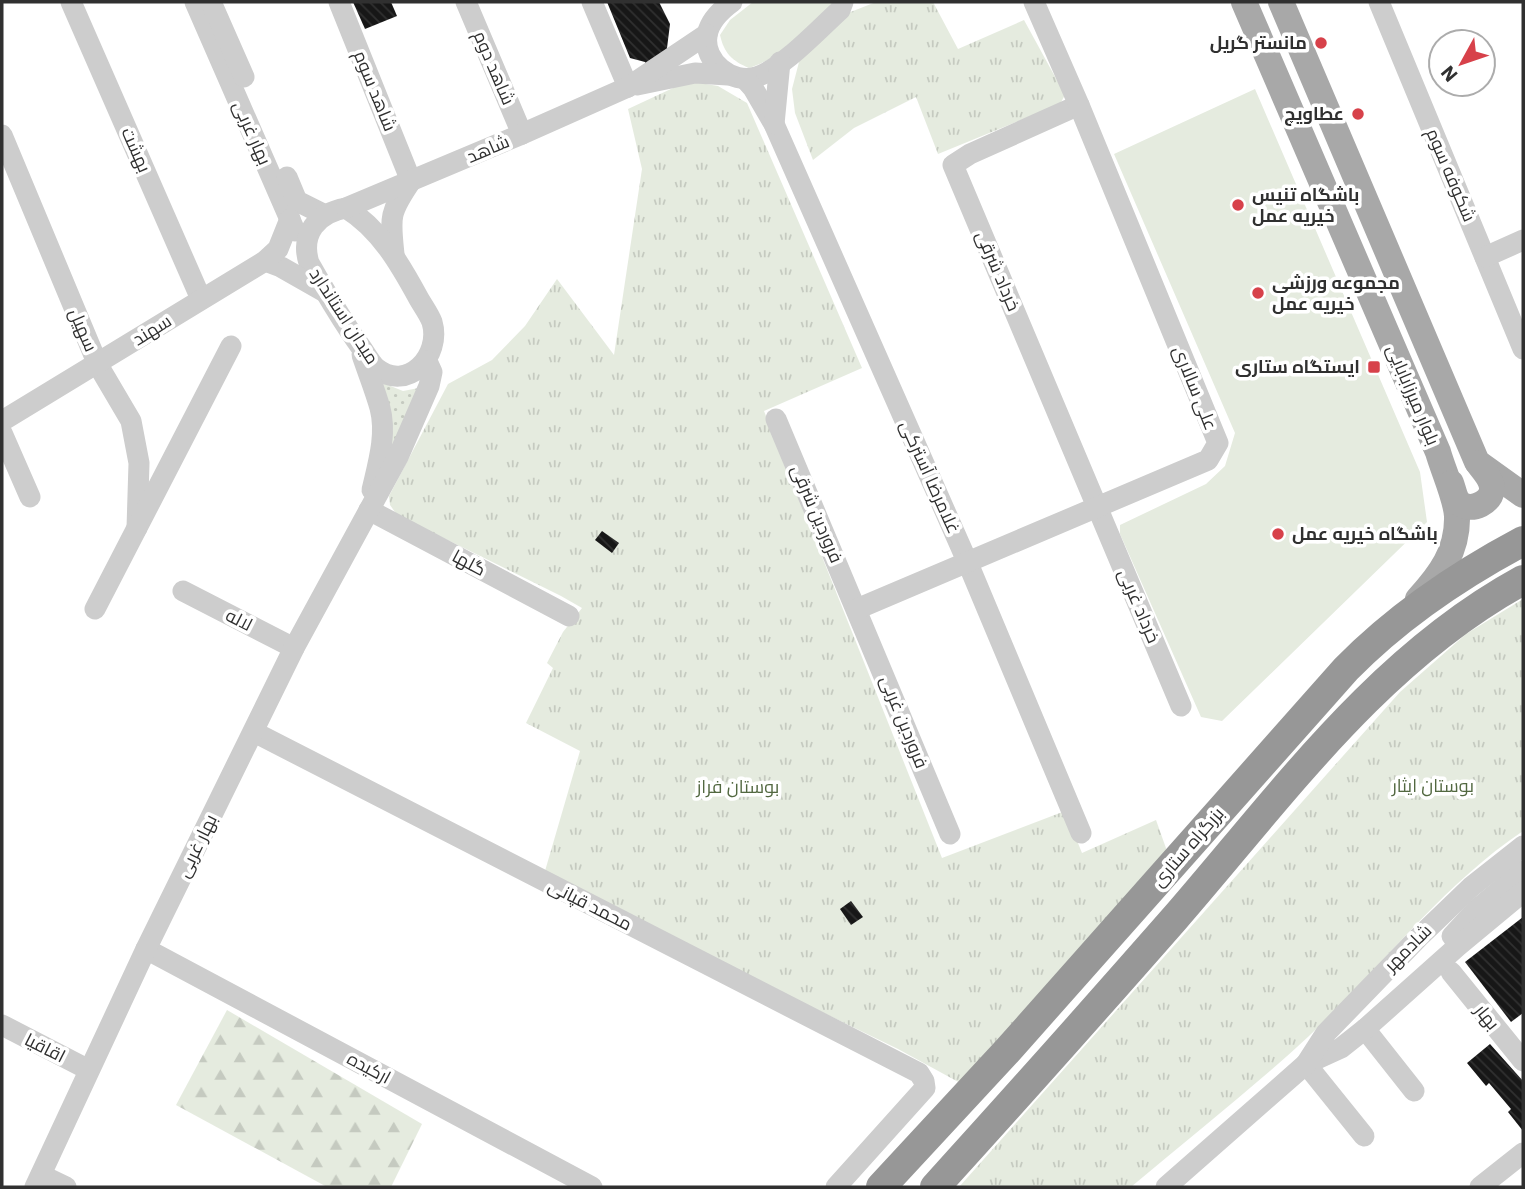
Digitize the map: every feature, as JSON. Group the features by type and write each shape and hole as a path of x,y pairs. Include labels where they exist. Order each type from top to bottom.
{"highway":[{"name":"بزرگراه ستاری","path":"881,1187 1007,1050 1346,669 1392,626 1459,579 1523,541"},
{"name":"بزرگراه ستاری","path":"935,1187 1175,918 1321,747 1381,685 1417,651 1458,621 1523,580"}],"main road":[{"name":"بلوار میرزابابایی","path":"1244,2 1458,501 1469,507 1481,505 1490,496 1492,483 1477,462 1280,2"},
{"name":"بلوار میرزابابایی","path":"1392,626 1434,582 1447,563 1454,545 1457,514 1438,452"},
{"path":"1477,462 1523,495"}],"street":[{"name":"بهشت","path":"71,2 201,299"},
{"name":"بهار غربی","path":"195,2 309,263"},
{"name":"بهار غربی","path":"211,2 297,201 325,215"},
{"name":"شاهد سوم","path":"339,2 411,181"},
{"name":"شاهد دوم","path":"466,2 522,134"},
{"path":"592,2 628,87"},
{"name":"علی سالاری","path":"857,609 1208,460 1218,443 1034,2"},
{"name":"شکوفه سوم","path":"1379,2 1523,349"},
{"path":"737,77 757,77 780,62 844,4"},
{"path":"707,34 724,5"},
{"name":"شاهد","path":"346,208 628,87 707,34"},
{"name":"غلامرضا آسترکی","path":"707,34 707,46 711,56 753,88 774,124 967,561 1081,833"},
{"path":"774,124 780,62"},
{"name":"شاهد","path":"628,87 695,73 737,77"},
{"name":"خرداد شرقی","path":"1079,105 970,153 953,164 1097,506"},
{"name":"سهیل","path":"2,135 98,365 131,421 139,463 137,528"},
{"path":"394,254 391,225 395,205 411,181"},
{"path":"325,215 333,210 346,208 365,222 394,254 432,323 433,337 427,361"},
{"name":"میدان استاندارد","path":"325,215 312,226 307,238 309,263 357,342 375,367 387,373 401,376 414,372 427,361"},
{"path":"290,219 278,249 265,261 281,267 326,293"},
{"path":"1485,257 1523,240"},
{"name":"سهند","path":"2,421 265,261"},
{"path":"357,342 380,410 382,428 381,449 369,510"},
{"path":"95,609 231,345"},
{"name":"بهار غربی","path":"38,1181 146,949 294,648 398,457 429,386 432,372 427,361"},
{"name":"فروردین شرقی","path":"776,419 857,609"},
{"path":"2,433 30,496"},
{"name":"خرداد غربی","path":"1097,506 1181,706"},
{"name":"گلها","path":"369,510 569,616"},
{"name":"لاله","path":"183,591 294,648"},
{"name":"فروردین غربی","path":"857,609 950,834"},
{"name":"محمد قپانی","path":"254,732 919,1073 925,1088 836,1187"},
{"name":"شادمهر","path":"1166,1187 1306,1064 1326,1033 1410,946 1471,887 1523,846"},
{"path":"1452,936 1476,909 1523,871"},
{"name":"شادمهر","path":"1306,1064 1341,1048 1365,1030 1523,892"},
{"name":"ارکیده","path":"146,949 592,1187"},
{"name":"بهار","path":"1451,972 1523,1061"},
{"name":"اقاقیا","path":"2,1025 89,1070"},
{"path":"1365,1030 1414,1091"},
{"path":"1306,1064 1364,1136"},
{"path":"1480,1187 1523,1153"},
{"path":"38,1181 66,1187"}],"green space":[{"path":"753,2 833,2 795,41 772,58 749,68 730,56 720,35 730,20"},
{"path":"876,2 933,2 958,49 1024,20 1065,95 1060,104 938,154 916,97 854,128 813,160 795,113 792,89 799,62 805,49 848,13"},
{"name":"بوستان فراز","path":"688,81 718,86 747,103 862,368 764,411 942,858 1065,811 1082,853 1156,820 1167,851 962,1084 898,1049 694,950 545,871 580,751 526,723 553,668 547,663 563,632 582,608 397,515 390,505 389,496 448,384 492,360 525,326 557,279 614,355 642,169 628,109"},
{"name":"مجموعه ورزشی خیریه عمل","path":"1255,89 1420,472 1427,522 1222,721 1201,717 1120,534 1120,525 1206,484 1225,466 1235,433 1114,154"},
{"path":"378,381 403,391 424,387 381,480"},
{"name":"بوستان ایثار","path":"1523,599 1523,831 1493,853 1438,902 1336,1010 1287,1056 1131,1187 959,1187 1400,692 1466,634"},
{"path":"227,1010 422,1124 391,1187 327,1187 176,1105"}],"building":[{"path":"353,2 391,2 397,16 365,29"},
{"path":"607,2 659,2 670,24 666,56 647,65 630,58"},
{"path":"602,531 619,543 612,553 595,540"},
{"path":"851,901 863,917 851,925 840,909"},
{"path":"1523,917 1523,1013 1511,1022 1465,962"},
{"path":"1490,1044 1523,1081 1523,1131 1508,1112 1511,1109 1489,1083 1486,1086 1467,1063"}],"place":[{"name":"مانستر گریل","path":"1321,43"},
{"name":"عطاویچ","path":"1358,114"},
{"name":"باشگاه تنیس خیریه عمل","path":"1238,205"},
{"name":"مجموعه ورزشی خیریه عمل","path":"1258,293"},
{"name":"ایستگاه ستاری","path":"1374,367"},
{"name":"باشگاه خیریه عمل","path":"1278,534"}]}
